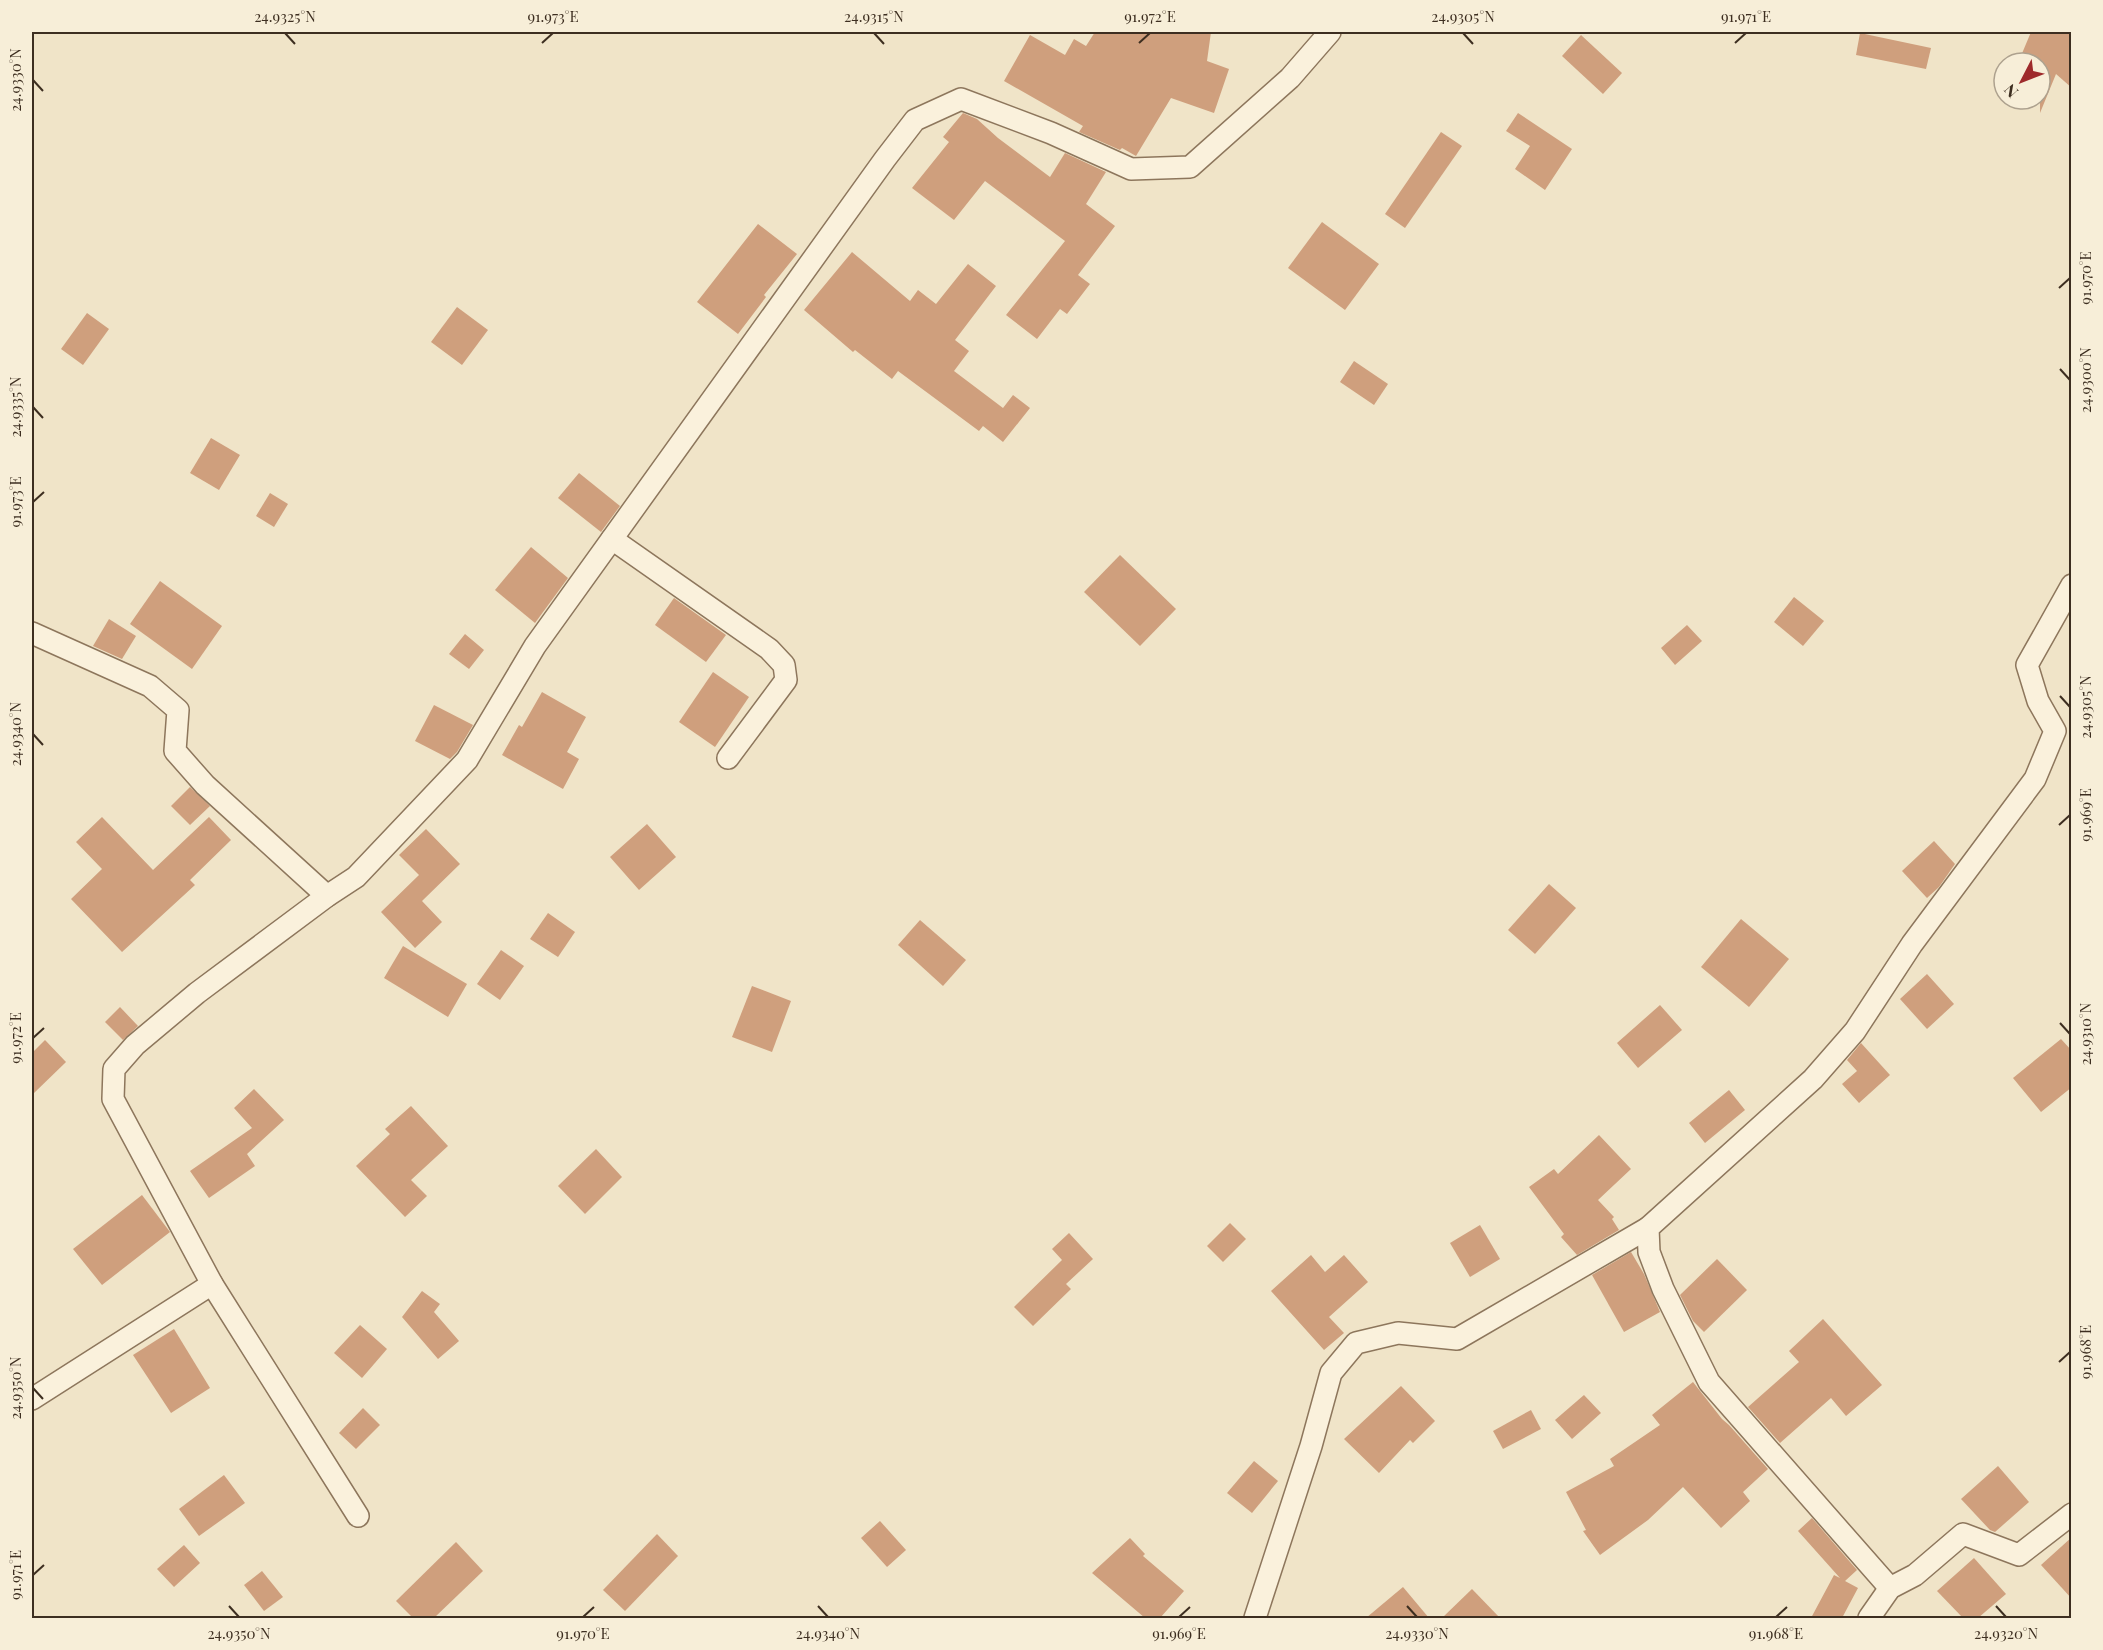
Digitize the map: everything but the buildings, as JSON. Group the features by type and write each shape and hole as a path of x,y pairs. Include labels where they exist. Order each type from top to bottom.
{"street":[{"path":"358,1516 212,1284 113,1099 114,1069 135,1045 197,993 327,896 356,878 467,760 535,646 878,168 915,120 961,99 1051,133 1131,169 1190,167 1290,78 1330,32"},
{"path":"612,539 770,649 784,665 786,680 728,758"},
{"path":"1255,1618 1311,1446 1331,1373 1356,1343 1398,1333 1457,1339 1648,1228 1813,1079 1855,1031 1912,944 2035,779 2055,731 2038,701 2027,665 2072,585"},
{"path":"32,633 150,686 178,710 175,751 205,784 327,896"},
{"path":"1648,1228 1649,1252 1663,1289 1709,1382 1890,1588"},
{"path":"32,1399 212,1284"},
{"path":"1869,1618 1890,1588 1915,1575 1963,1534 2019,1555 2072,1514"}]}
